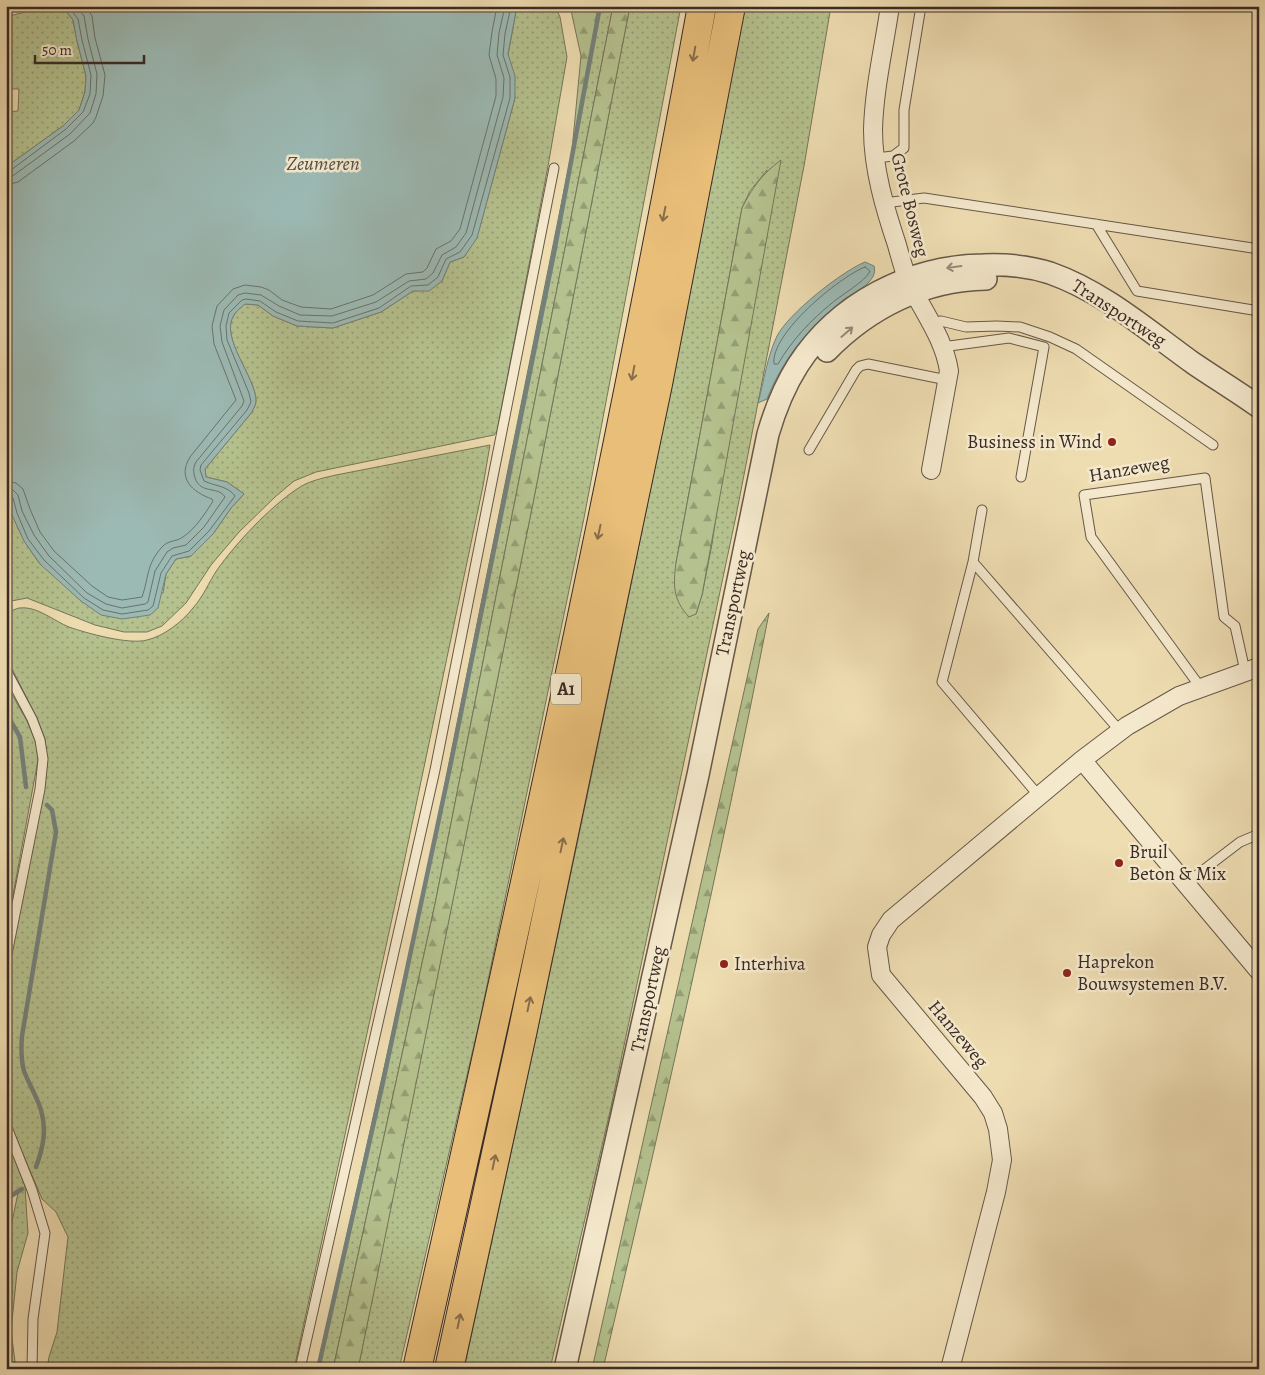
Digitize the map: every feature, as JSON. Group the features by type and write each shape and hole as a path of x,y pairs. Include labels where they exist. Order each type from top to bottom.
{"highway":[{"name":"A1","path":"417,1369 494,1028 628,397 702,6"},
{"name":"A1","path":"449,1369 522,1034 648,432 731,6"}],"street":[{"name":"Grote Bosweg","path":"890,6 874,110 873,132 884,203 911,285"},
{"name":"Transportweg","path":"576,1369 639,1089 781,428 803,382 824,354 854,326 934,270 970,265 1020,266 1055,275 1084,287 1259,407"},
{"name":"Transportweg","path":"565,1369 698,775 768,434 775,412 798,365 823,334 842,316 880,291 911,285 972,279 1031,282 1067,292 1108,312 1259,419"},
{"path":"911,285 942,347 949,371 931,470"},
{"name":"Hanzeweg","path":"950,1369 996,1192 1002,1160 998,1129 983,1097 881,975 877,946 881,935 892,920 1082,760 1120,731 1171,701 1252,669"},
{"path":"1082,760 1259,971"}],"lane":[{"path":"876,158 893,156 904,148 904,110 921,6"},
{"path":"300,1369 434,770 554,168"},
{"path":"884,203 924,198 1259,249"},
{"path":"1096,224 1137,291 1259,311"},
{"path":"931,323 941,321 966,327 1020,327 1050,337 1076,349 1213,445"},
{"path":"942,347 1010,338 1044,348 1021,477"},
{"path":"809,450 860,366 868,364 947,380"},
{"name":"Hanzeweg","path":"1201,688 1091,537 1084,495 1205,478 1224,618 1235,626 1252,669"},
{"path":"982,510 973,562 942,682 1039,796"},
{"path":"973,562 1120,731"},
{"path":"6,670 32,719 40,740 43,759 40,789 6,959"},
{"path":"1185,884 1240,842 1259,834"},
{"path":"6,1124 32,1190 45,1233 33,1319 32,1369"}],"green space":[{"path":"517,6 555,6 560,17 567,57 497,431 494,435 316,472 294,481 239,532 211,565 186,603 162,626 147,632 124,632 95,625 27,598 6,602 6,490 18,529 40,564 163,593 166,574 176,559 191,556 213,534 231,508 244,494 227,482 206,477 205,469 252,412 256,404 254,391 231,335 231,324 234,315 245,304 258,305 273,316 297,326 333,328 381,312 413,291 429,290 442,281 450,262 464,257 477,237 515,98 508,55"},
{"path":"570,6 601,6 572,150 581,56"},
{"path":"601,6 613,6 435,904 333,1369 317,1369 422,898"},
{"path":"613,6 630,6 534,498 376,1282 358,1369 333,1369 435,904"},
{"path":"630,6 681,6 584,518 480,1019 399,1369 358,1369 534,498"},
{"path":"743,6 831,6 804,166 736,516 611,1107 550,1369 464,1369 610,689","holes":["767,170 712,544 702,595 696,614 676,563 742,208 750,191"]},
{"path":"52,8 65,10 73,20 86,76 85,92 79,110 63,126 6,167 6,112 18,111 19,89 6,89 6,17 36,9"},
{"path":"781,160 702,595 696,614 689,617 680,604 675,592 676,563 742,208 759,181"},
{"path":"490,445 398,891 294,1369 47,1369 57,1332 68,1237 56,1212 42,1199 6,1114 6,977 44,790 47,760 45,739 37,718 6,657 6,614 20,608 33,609 69,627 96,635 130,641 153,638 172,628 189,613 200,599 217,570 244,537 276,505 301,486 336,475"},
{"path":"769,613 669,1086 603,1369 592,1369 758,629"},
{"path":"6,684 27,721 36,742 38,760 6,933"},
{"path":"6,1137 25,1186 28,1233 17,1272 11,1331 16,1369 6,1369 6,1250 18,1193 6,1199"}],"water":[{"name":"Zeumeren","path":"20,6 517,6 508,54 515,76 515,98 477,238 464,257 450,262 442,281 429,291 413,291 381,312 333,328 297,326 273,316 258,305 245,304 236,312 231,324 231,334 234,346 254,391 256,402 252,412 205,469 206,477 227,482 244,494 231,508 213,534 191,556 176,559 166,574 158,608 150,615 122,619 101,615 81,601 40,564 24,541 12,515 6,490 6,167 63,126 79,110 85,92 86,76 73,20 65,10"},
{"path":"865,262 874,266 875,272 873,277 859,290 843,300 808,333 789,357 773,384 767,399 758,403 771,352 777,336 783,327 816,294"}],"waterway":[{"path":"318,1369 383,1082 450,767 554,253 600,6"},
{"path":"6,713 20,737 26,787"},
{"path":"36,1167 41,1153 44,1125 39,1105 24,1071 21,1045 56,832 52,810 47,805"},
{"path":"6,1199 22,1189"}],"place":[{"name":"Business in Wind","path":"1112,442"},
{"name":"Bruil Beton & Mix","path":"1119,863"},
{"name":"Interhiva","path":"724,964"},
{"name":"Haprekon Bouwsystemen B.V.","path":"1067,973"}]}
